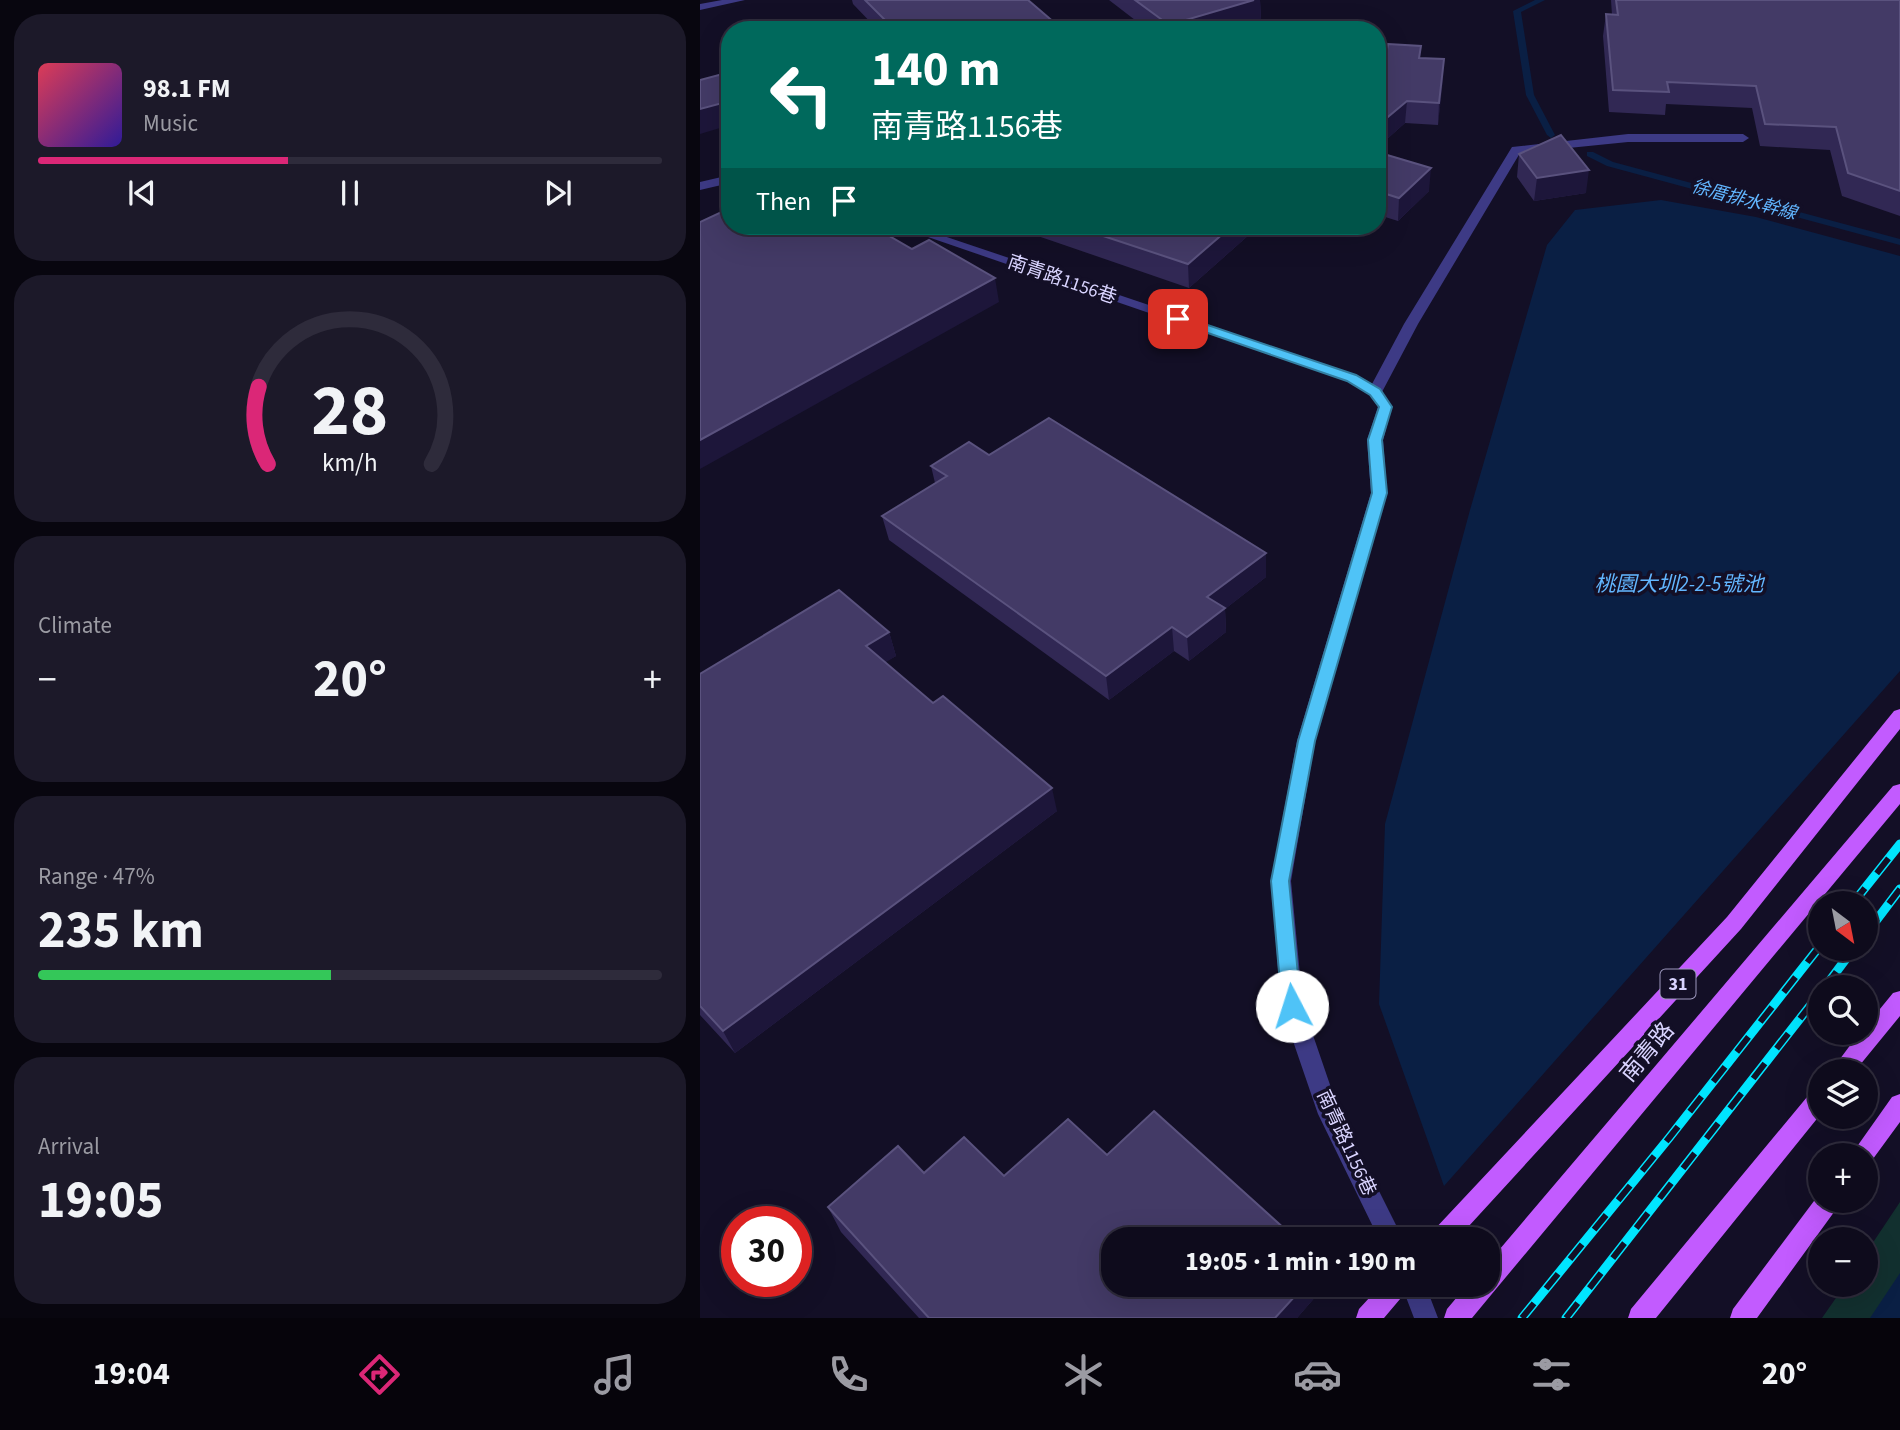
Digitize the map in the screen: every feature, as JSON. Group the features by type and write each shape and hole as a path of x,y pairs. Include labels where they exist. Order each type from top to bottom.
{"main road":[{"name":"31","path":"1452,1227 1734,923 1900,716"},
{"name":"南青路","path":"1500,1266 1900,792"},
{"path":"1852,1059 1900,1000"},
{"path":"1871,1143 1900,1104"},
{"path":"1640,1318 1808,1113"},
{"path":"1742,1318 1819,1213"},
{"path":"1368,1318 1387,1297"},
{"name":"南青路","path":"1456,1318 1474,1297"}],"street":[{"path":"700,7 740,0"},
{"path":"1375,392 1411,324 1516,150 1628,138 1743,138"},
{"path":"700,186 721,181"},
{"name":"南青路1156巷","path":"929,235 1339,374 1375,392 1385,407 1375,440 1380,493 1306,741 1280,881 1292,1006 1329,1114 1385,1227"},
{"path":"1418,1297 1426,1318"}],"green space":[{"path":"1900,1202 1900,1318 1822,1318 1837,1297 1878,1297 1878,1235"}],"water":[{"name":"桃園大圳2-2-5號池","path":"1661,200 1756,217 1900,256 1900,671 1444,1186 1379,1004 1385,824 1470,510 1547,245 1575,210"},
{"path":"1900,1273 1900,1318 1870,1318"}],"building":[{"path":"865,0 1028,0 1052,21 886,21"},
{"path":"1135,0 1254,0 1183,21 1164,21"},
{"path":"1616,0 1900,0 1900,191 1848,173 1836,127 1765,124 1756,86 1667,82 1669,92 1613,90 1606,14 1618,15"},
{"path":"1388,44 1421,46 1419,58 1444,59 1439,103 1407,101 1386,118"},
{"path":"721,74 721,103 700,109 700,80"},
{"path":"1561,135 1589,170 1537,178 1519,154"},
{"path":"1386,155 1431,168 1399,198 1386,194"},
{"path":"721,212 721,235 888,235 912,249 929,240 995,278 700,440 700,222"},
{"path":"1100,235 1222,235 1188,264"},
{"path":"1049,418 1266,553 1207,597 1225,608 1187,637 1172,627 1106,676 882,516 947,476 931,466 969,442 989,455"},
{"path":"839,590 889,632 866,646 933,703 943,696 1052,788 723,1031 700,1006 700,674"},
{"path":"1154,1111 1283,1227 1101,1227 1101,1297 1294,1297 1275,1318 929,1318 828,1207 898,1146 924,1173 964,1137 1004,1176 1068,1119 1107,1155"}],"waterway":[{"name":"徐厝排水幹線","path":"1541,0 1517,11 1530,95 1551,135"},
{"name":"徐厝排水幹線","path":"1590,154 1610,164 1900,242"}],"railway":[{"path":"1863,891 1900,844"},
{"path":"1878,918 1900,889"},
{"path":"1522,1318 1669,1138 1808,961"},
{"path":"1834,975 1844,961"},
{"path":"1566,1318 1808,1008"}],"route":[{"path":"1178,319 1352,378 1375,392 1385,407 1375,440 1380,493 1306,741 1280,881 1292,1006"}]}
